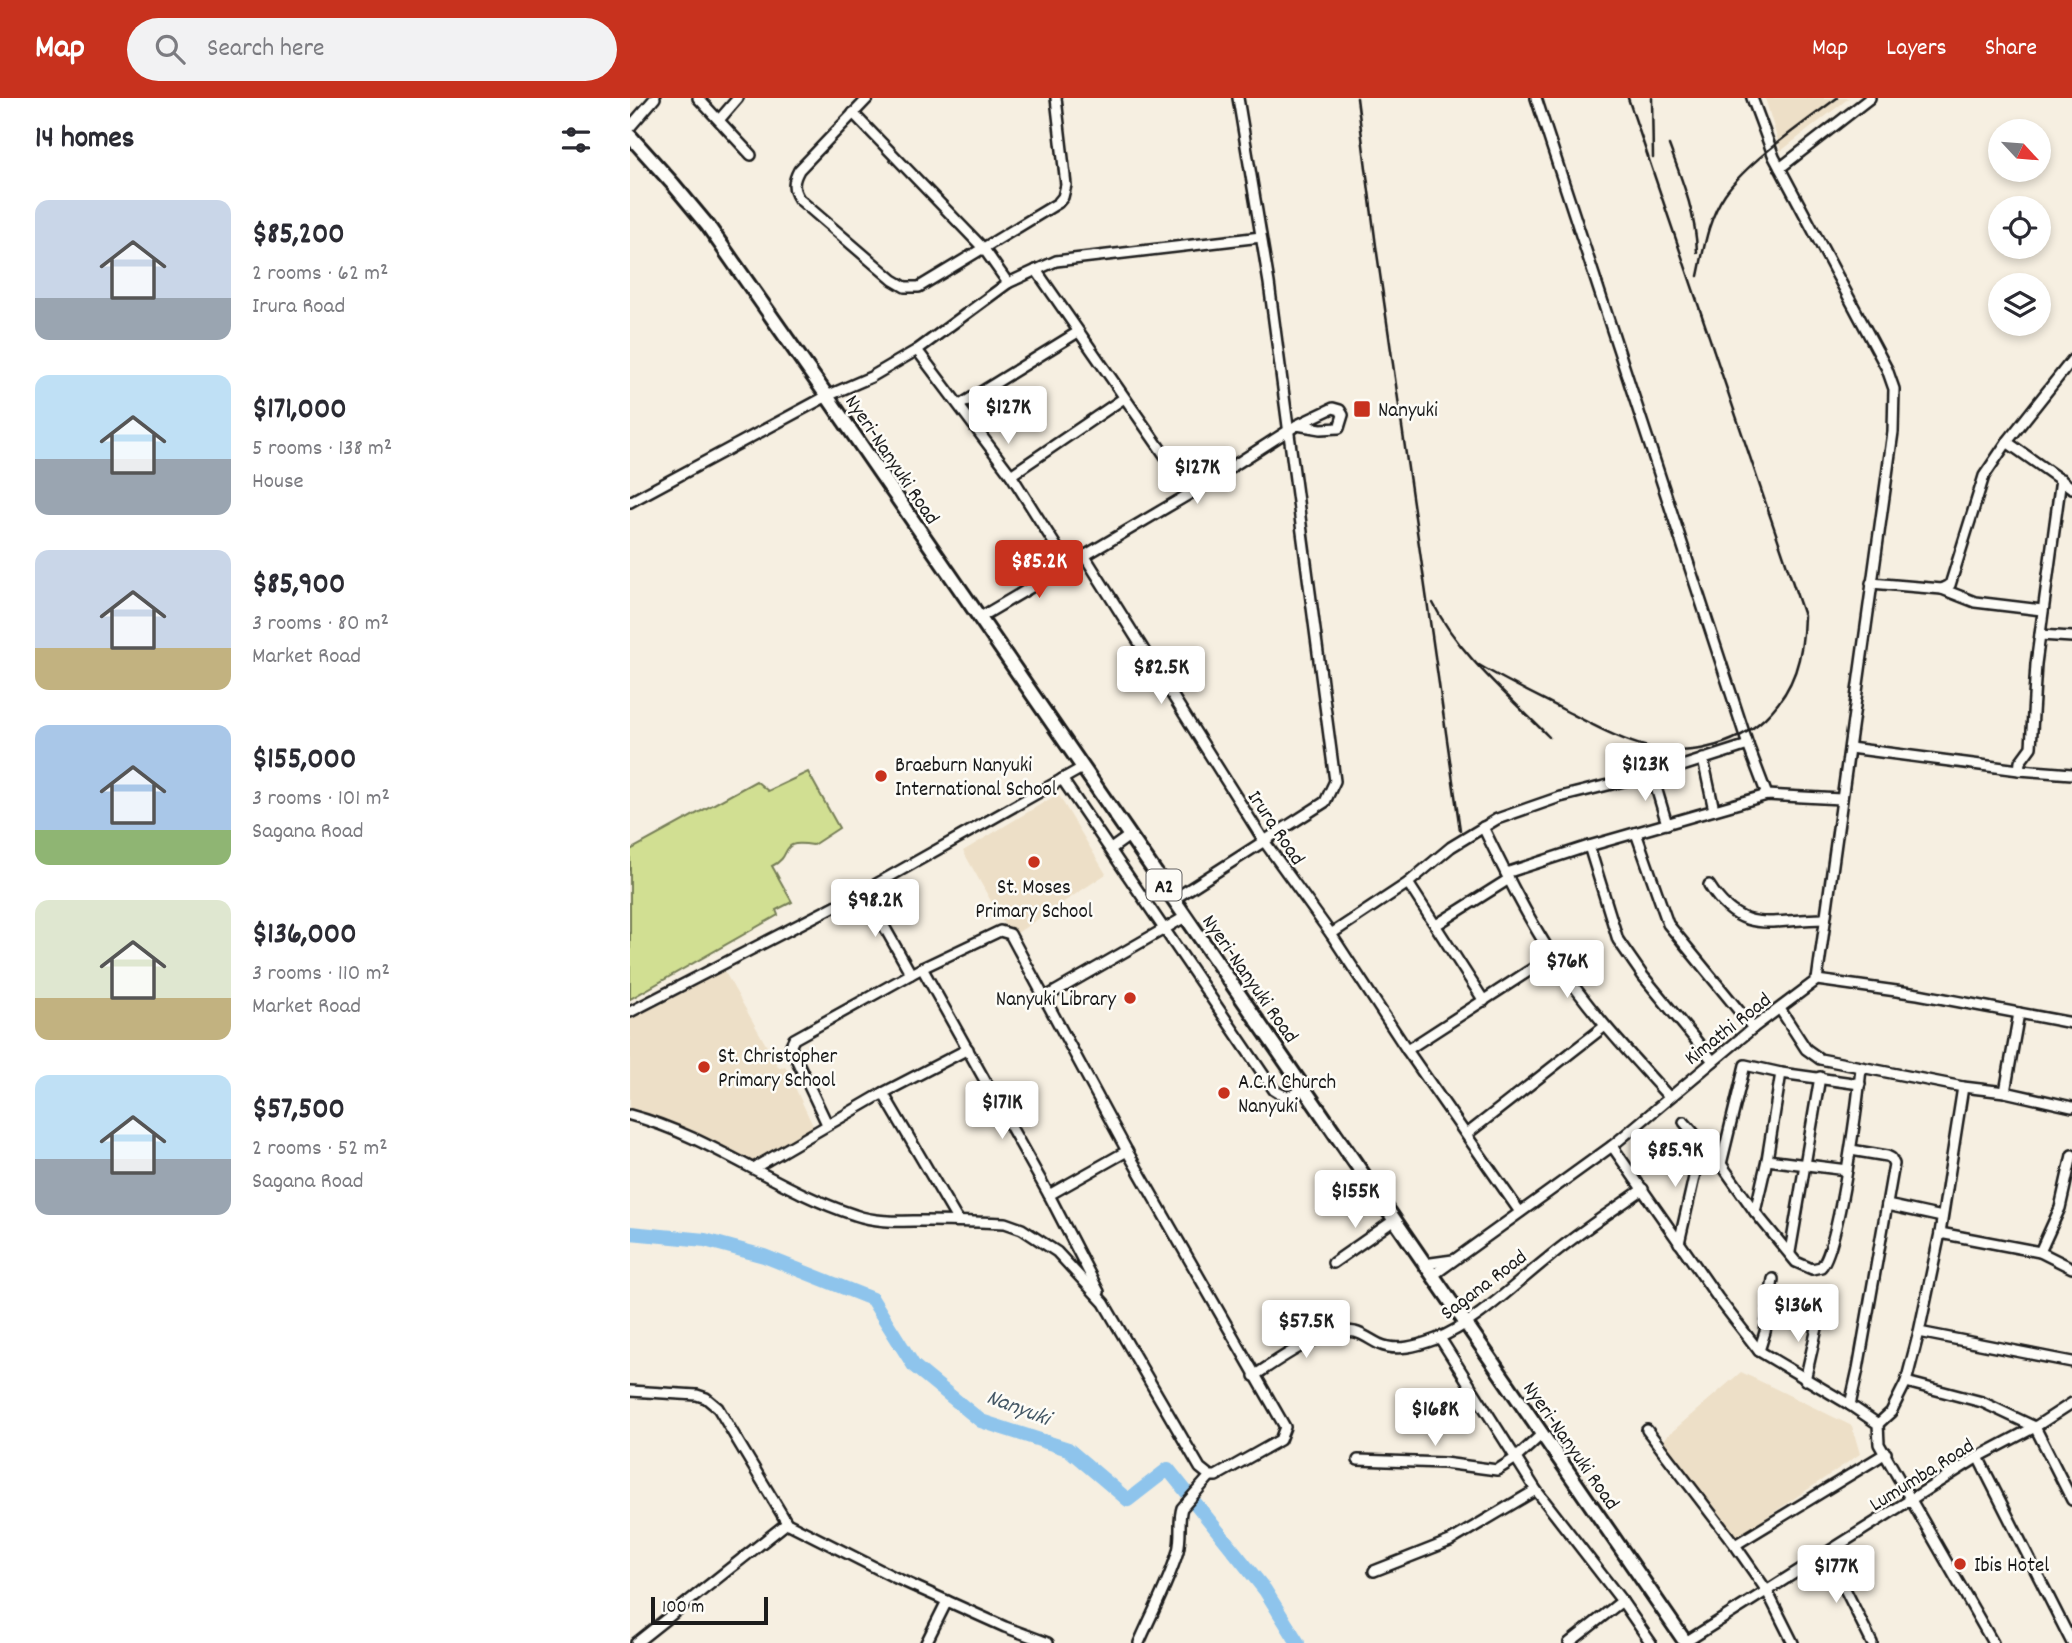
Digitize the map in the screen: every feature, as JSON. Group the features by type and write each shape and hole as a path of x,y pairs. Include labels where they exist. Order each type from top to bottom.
{"highway":[{"name":"Nyeri-Nanyuki Road","path":"630,136 708,226 1685,1643"}],"street":[{"path":"630,127 655,98"},
{"path":"698,98 751,155"},
{"path":"719,120 738,98"},
{"path":"868,98 799,170 793,183 794,191 799,199 893,281 905,287 919,287 1058,203 1063,197 1066,185 1056,98"},
{"path":"1174,899 1325,802 1335,781 1271,295 1238,98"},
{"path":"1536,98 1748,745 1767,795"},
{"path":"1752,98 1780,168 1888,369 1894,389 1893,432 1817,980 2072,1023"},
{"path":"1780,168 1870,98"},
{"path":"853,113 984,249 1008,283"},
{"path":"630,502 827,396 853,387 916,350 1008,283 1056,261 1261,237"},
{"path":"1036,270 1191,493"},
{"path":"960,405 1078,332"},
{"path":"916,350 1011,475 1068,565"},
{"path":"1942,589 1950,585 1953,579 1981,483 2007,442 2072,359"},
{"path":"1011,475 1124,398"},
{"path":"979,618 1191,493 1297,425"},
{"path":"2007,442 2072,488"},
{"path":"2019,770 2020,762 2031,747 2042,610 2061,479"},
{"name":"Irura Road","path":"1084,555 1264,841 1331,934 1407,1050 1520,1212"},
{"path":"1871,583 1942,589 1975,601 2042,610"},
{"path":"2040,635 2072,637"},
{"path":"1331,934 1408,883 1451,847 1497,819 1560,797 1652,774 1748,745"},
{"path":"1850,748 2019,770 2072,774"},
{"path":"1703,759 1714,810"},
{"path":"630,1012 864,891 1082,768"},
{"path":"1652,774 1667,824"},
{"path":"1062,779 1274,1090 1290,1097 1303,1088"},
{"path":"1436,925 1507,876 1589,846 1767,795 1841,799"},
{"path":"1483,827 1552,956 1605,1026 1669,1097"},
{"path":"1636,833 1668,924 1753,1028"},
{"path":"1111,849 1129,836"},
{"path":"1589,846 1618,940 1643,976 1713,1061"},
{"path":"1408,883 1484,1001"},
{"path":"1709,885 1726,908 1739,917 1754,922 1824,919"},
{"path":"864,891 911,974"},
{"path":"1044,998 1185,918"},
{"path":"827,1124 795,1058 792,1042 922,968 1004,931 1013,939 1127,1151 1285,1427 1283,1436 1216,1476 1210,1476 1200,1468 1104,1303 1049,1195 922,968"},
{"path":"1407,1050 1552,956"},
{"name":"Kimathi Road","path":"1432,1276 1612,1146 1753,1028 1817,980"},
{"path":"1780,1009 1806,1049 1828,1062 2005,1092 2072,1107"},
{"path":"2005,1092 2019,1013"},
{"path":"1467,1134 1605,1026"},
{"path":"754,1168 827,1124 968,1049"},
{"path":"1721,1164 1743,1066 1860,1084"},
{"path":"1684,1122 1721,1164 1755,1212 1796,1262 1812,1269 1825,1263 1831,1249 1851,1150 1861,1068"},
{"path":"1755,1212 1767,1160 1781,1073"},
{"path":"1790,1252 1820,1077"},
{"path":"1878,1424 1891,1412 1906,1382 1919,1332 1940,1233 1963,1087"},
{"path":"883,1093 958,1221"},
{"path":"630,1115 665,1127 856,1216 879,1220 1005,1223 1022,1229 1057,1252 1104,1303"},
{"path":"1679,1243 1702,1142"},
{"path":"1612,1146 1759,1351 1878,1424"},
{"path":"1850,1405 1893,1160 1887,1156 1851,1150"},
{"path":"1049,1195 1127,1151"},
{"path":"2040,1252 2060,1208 2072,1156"},
{"path":"1767,1160 1847,1170"},
{"name":"Sagana Road","path":"1254,1376 1306,1343 1328,1335 1355,1332 1386,1347 1395,1348 1419,1346 1440,1338 1465,1323 1566,1243 1643,1189"},
{"path":"1887,1205 1942,1217"},
{"path":"1333,1263 1393,1221"},
{"path":"1940,1233 2040,1252 2072,1268"},
{"name":"Kimathi Road","path":"1423,1264 1453,1259"},
{"path":"1759,1351 1765,1332 1773,1279"},
{"path":"1804,1380 1820,1315"},
{"path":"1919,1332 2072,1362"},
{"path":"1440,1338 1536,1490 1651,1643"},
{"path":"1906,1382 1982,1402 2035,1427 2072,1500"},
{"path":"630,1391 702,1396 711,1401 718,1408 787,1522 1005,1628 1048,1643"},
{"name":"Lumumba Road","path":"1685,1643 1978,1457 2035,1427 2072,1403"},
{"path":"1878,1424 1879,1444 1993,1643"},
{"path":"1647,1430 1767,1591 1793,1643"},
{"path":"1358,1460 1444,1464 1497,1470 1516,1458 1541,1435"},
{"path":"1735,1545 1885,1453"},
{"path":"1978,1457 2072,1643"},
{"path":"1139,1643 1177,1554 1182,1531 1180,1514 1186,1500 1210,1476"},
{"path":"1374,1571 1450,1541 1536,1490"},
{"path":"636,1643 787,1522"},
{"path":"1827,1553 1872,1643"},
{"path":"926,1643 947,1601"},
{"path":"1569,1643 1622,1601"}],"shaded area":[{"path":"1765,98 1849,98 1781,151"},
{"name":"St. Moses Primary School","path":"1058,794 1106,874 1011,937 963,851"},
{"name":"St. Christopher Primary School","path":"722,967 779,1068 785,1066 814,1128 745,1167 630,1116 630,1019"},
{"path":"1741,1372 1852,1426 1860,1454 1733,1540 1659,1443"}],"green space":[{"path":"808,772 839,828 813,845 790,846 779,862 772,866 792,902 776,910 778,915 630,999 630,850 756,781 768,791"}],"waterway":[{"name":"Nanyuki","path":"630,1233 705,1240 764,1256 872,1299 914,1366 981,1421 1068,1449 1128,1500 1168,1469 1265,1590 1298,1643"}],"railway":[{"path":"1357,98 1460,830"},
{"path":"1479,665 1616,736 1652,748 1689,750 1725,742 1759,723 1784,696 1799,659 1804,616 1628,98"},
{"path":"1652,98 1653,158"},
{"path":"1698,276 1711,224 1719,204 1735,181 1762,156 1837,98"},
{"path":"1669,145 1691,211 1697,252"},
{"path":"1433,603 1456,640 1549,737"}],"place":[{"name":"Nanyuki","path":"1362,409"},
{"name":"Braeburn Nanyuki International School","path":"881,776"},
{"name":"St. Moses Primary School","path":"1034,862"},
{"name":"Nanyuki Library","path":"1130,998"},
{"name":"St. Christopher Primary School","path":"704,1067"},
{"name":"A.C.K Church Nanyuki","path":"1224,1093"},
{"name":"Ibis Hotel","path":"1960,1564"}]}
